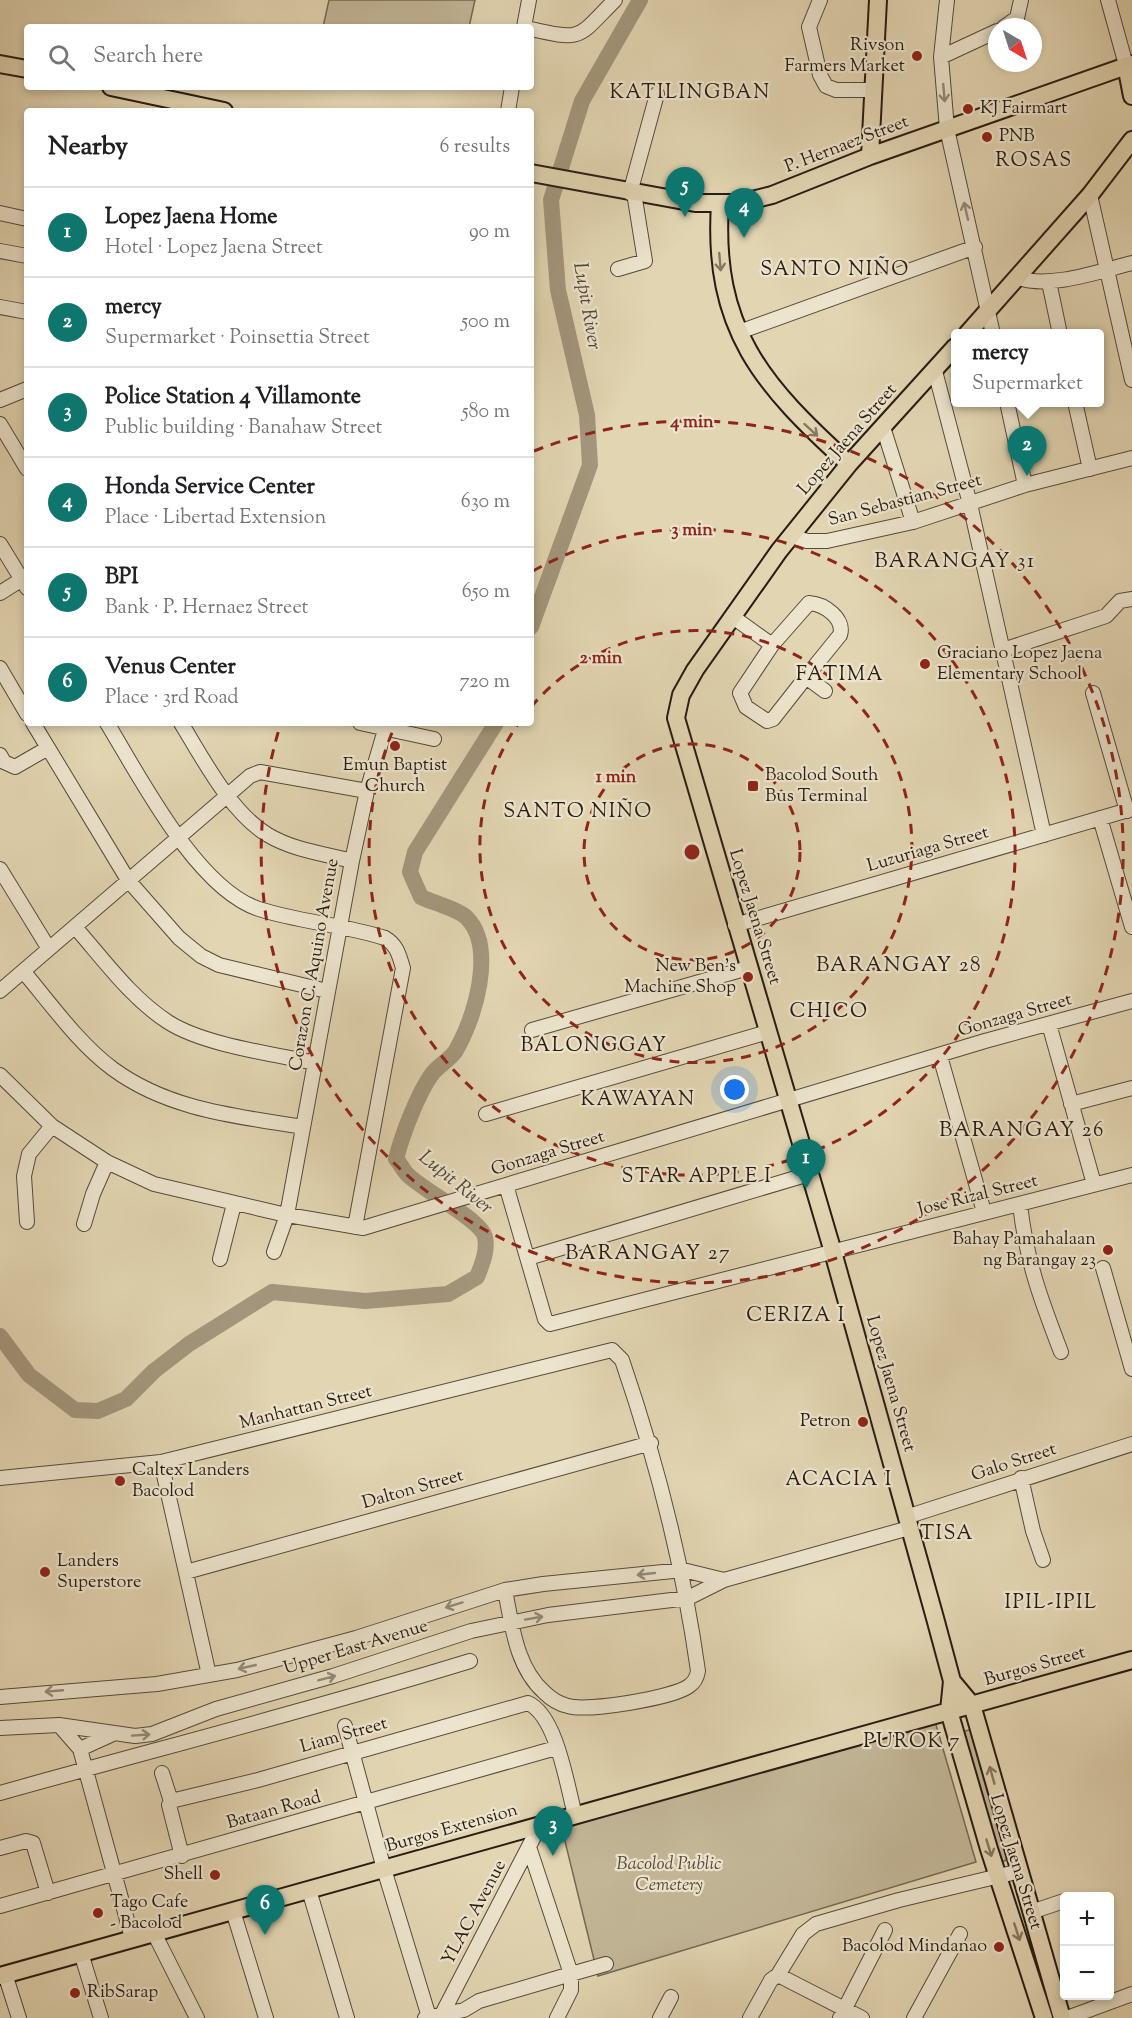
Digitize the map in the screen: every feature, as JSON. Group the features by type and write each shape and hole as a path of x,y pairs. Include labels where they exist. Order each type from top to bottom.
{"main road":[{"path":"870,156 879,0"},
{"path":"0,64 24,68"},
{"path":"1129,64 1132,96"},
{"name":"P. Hernaez Street","path":"538,174 632,193 720,204 740,203 771,195 870,156 1129,64"},
{"path":"125,90 210,108"},
{"path":"970,329 1019,278 1090,195 1132,140"},
{"path":"720,204 720,266 726,298 746,348 769,384 798,417 849,464"},
{"name":"Lopez Jaena Street","path":"951,352 849,464 791,536 687,683 676,718 833,1252 952,1681 949,1711 1044,2018"},
{"name":"Burgos Street","path":"949,1711 1132,1660"},
{"name":"Lopez Jaena Street","path":"952,1681 972,1705 1062,2018"},
{"name":"Burgos Extension","path":"3,1975 949,1711"}],"street":[{"path":"525,24 529,0"},
{"path":"534,30 570,37 578,35 615,0"},
{"path":"820,0 809,27 820,75 826,87 836,90 873,90"},
{"path":"946,0 941,57 946,129 975,247 992,329"},
{"path":"1017,18 1021,0"},
{"path":"1108,0 1129,64"},
{"path":"941,57 988,34"},
{"path":"508,108 512,90"},
{"path":"618,269 645,261 632,193 657,94"},
{"path":"1090,195 1132,380"},
{"path":"0,213 24,218"},
{"path":"739,332 975,247"},
{"path":"0,251 24,255"},
{"path":"1019,278 1049,282 1132,263"},
{"path":"1049,282 1059,329"},
{"path":"0,307 24,311"},
{"path":"935,371 970,504 1044,835"},
{"path":"0,400 24,390"},
{"path":"1008,407 1025,485"},
{"path":"1076,407 1090,469"},
{"path":"0,424 24,464"},
{"path":"883,427 913,522"},
{"name":"San Sebastian Street","path":"791,536 807,541 827,542 913,522 1025,485 1132,458"},
{"path":"0,544 24,580"},
{"path":"0,593 24,581"},
{"path":"1003,650 1086,624 1110,614 1120,601 1132,599"},
{"path":"809,603 816,603 841,621 840,635 773,719 767,721 746,707 740,693 772,645 809,603"},
{"path":"733,617 772,645"},
{"path":"0,669 24,709"},
{"path":"807,677 825,691"},
{"path":"1093,693 1130,810"},
{"path":"35,726 128,880 178,938 201,957 240,971 327,991"},
{"path":"109,726 159,810 178,836 206,870 244,903 260,909 374,934 393,943 402,968 355,1227"},
{"path":"183,726 228,795 268,835 292,846 352,861"},
{"path":"387,726 435,739"},
{"name":"Corazon C. Aquino Avenue","path":"274,1252 287,1215 327,991 367,791 387,726"},
{"path":"0,755 4,762 15,767 48,748"},
{"path":"0,991 242,781 260,772 367,791"},
{"name":"Luzuriaga Street","path":"735,925 1130,810"},
{"path":"1100,818 1132,927"},
{"path":"0,869 5,889 49,949"},
{"path":"75,927 134,995 170,1023 214,1041 315,1063"},
{"path":"532,1030 748,968"},
{"path":"23,971 84,1043 112,1068 147,1090 191,1108 303,1126"},
{"name":"Gonzaga Street","path":"0,1076 52,1126 107,1162 154,1185 234,1204 355,1227 381,1224 411,1213 789,1100 1132,1000"},
{"path":"1049,1024 1094,1184"},
{"path":"486,1114 768,1032"},
{"path":"940,1056 984,1212"},
{"path":"1071,1104 1132,1088"},
{"path":"27,1222 24,1176 29,1154 52,1126"},
{"path":"84,1224 93,1194 107,1162"},
{"path":"506,1185 528,1258 809,1174"},
{"name":"Jose Rizal Street","path":"528,1258 545,1319 550,1324 1132,1175"},
{"path":"220,1259 234,1204"},
{"path":"1020,1204 1025,1247 1033,1278 1062,1352"},
{"path":"1103,1268 1132,1369"},
{"name":"Manhattan Street","path":"0,1478 161,1462 607,1350 616,1352 622,1360 651,1443"},
{"path":"505,1590 522,1660 544,1693 568,1707 603,1707 682,1690 696,1679 698,1671 683,1570 651,1443"},
{"name":"Dalton Street","path":"186,1572 651,1443"},
{"name":"Galo Street","path":"908,1522 1021,1478 1132,1444"},
{"path":"161,1462 209,1675"},
{"path":"1021,1478 1033,1531 1043,1560"},
{"name":"Upper East Avenue","path":"0,1728 59,1725 114,1734 135,1736 152,1734 241,1701 333,1676 432,1643 512,1622 688,1598 724,1580 908,1522"},
{"name":"Upper East Avenue","path":"0,1697 157,1684 209,1675 272,1661 356,1638 505,1590 565,1581 683,1570 724,1580"},
{"path":"0,1793 339,1701 470,1661"},
{"name":"Liam Street","path":"171,1801 528,1703 537,1707 545,1716 556,1748"},
{"path":"59,1725 80,1749 132,1938"},
{"path":"345,1726 384,1869 434,2017 467,2014 479,2001 606,1964"},
{"path":"80,1749 114,1734"},
{"path":"556,1748 575,1815"},
{"name":"Bataan Road","path":"0,1906 366,1804 556,1748"},
{"path":"162,1773 171,1801 169,1805 182,1856"},
{"name":"YLAC Avenue","path":"434,2017 530,1850 540,1825"},
{"path":"0,1848 26,1841 33,1843 48,1893"},
{"path":"530,1850 571,1974 571,1989 557,2018"},
{"path":"750,2018 771,1980 778,1975 803,1934 816,1924 899,1900 1020,1871"},
{"path":"309,1890 346,2018"},
{"path":"1031,1912 1060,1903"},
{"path":"233,1911 266,2018"},
{"path":"843,2013 885,1930"},
{"path":"153,1933 197,2018"},
{"path":"914,2018 960,1934"},
{"path":"81,1953 101,2018"},
{"path":"3,1975 19,2018"},
{"path":"778,1975 843,2013 862,2018"},
{"path":"1114,1997 1132,1994"},
{"path":"660,2018 671,1997"},
{"path":"1067,2018 1107,2000"}],"green space":[{"path":"329,0 475,0 470,24 324,24"},
{"name":"Bacolod Public Cemetery","path":"934,1718 976,1862 598,1976 562,1829"},
{"path":"973,1729 1009,1855 1005,1861 1000,1861 958,1733"}],"waterway":[{"name":"Lupit River","path":"534,619 590,465 587,415 558,290 551,200 582,101 640,0"},
{"name":"Lupit River","path":"0,1336 29,1375 75,1410 98,1411 126,1399 154,1371 189,1344 272,1292 365,1301 448,1294 477,1277 486,1247 485,1237 481,1230 463,1214 415,1181 396,1159 421,1092 434,1071 455,1052 462,1038 475,1003 481,965 476,931 467,918 452,909 421,897 410,872 415,852 494,726"}],"place":[{"name":"Rivson Farmers Market","path":"917,56"},
{"name":"KJ Fairmart","path":"968,109"},
{"name":"PNB","path":"987,137"},
{"name":"BPI","path":"685,217"},
{"name":"Honda Service Center","path":"744,238"},
{"name":"mercy","path":"1027,476"},
{"name":"Graciano Lopez Jaena Elementary School","path":"925,664"},
{"name":"Emun Baptist Church","path":"395,746"},
{"name":"Bacolod South Bus Terminal","path":"753,786"},
{"name":"New Ben's Machine Shop","path":"748,977"},
{"name":"Lopez Jaena Home","path":"806,1189"},
{"name":"Bahay Pamahalaan ng Barangay 23","path":"1108,1250"},
{"name":"Petron","path":"863,1422"},
{"name":"Caltex Landers Bacolod","path":"120,1481"},
{"name":"Landers Superstore","path":"45,1572"},
{"name":"Police Station 4 Villamonte","path":"553,1856"},
{"name":"Shell","path":"215,1875"},
{"name":"Tago Cafe - Bacolod","path":"98,1913"},
{"name":"Venus Center","path":"265,1935"},
{"name":"Bacolod Mindanao","path":"999,1947"},
{"name":"RibSarap","path":"75,1993"}],"district":[{"name":"KATILINGBAN","path":"690,93"},
{"name":"ROSAS","path":"1034,161"},
{"name":"SANTO NIÑO","path":"835,270"},
{"name":"BARANGAY 31","path":"955,562"},
{"name":"FATIMA","path":"840,675"},
{"name":"SANTO NIÑO","path":"578,812"},
{"name":"BARANGAY 28","path":"899,966"},
{"name":"CHICO","path":"829,1012"},
{"name":"BALONGGAY","path":"594,1046"},
{"name":"KAWAYAN","path":"638,1100"},
{"name":"BARANGAY 26","path":"1022,1131"},
{"name":"STAR APPLE I","path":"697,1177"},
{"name":"BARANGAY 27","path":"648,1254"},
{"name":"CERIZA I","path":"796,1316"},
{"name":"ACACIA I","path":"839,1480"},
{"name":"TISA","path":"947,1534"},
{"name":"IPIL-IPIL","path":"1051,1603"},
{"name":"PUROK 7","path":"912,1742"}]}
